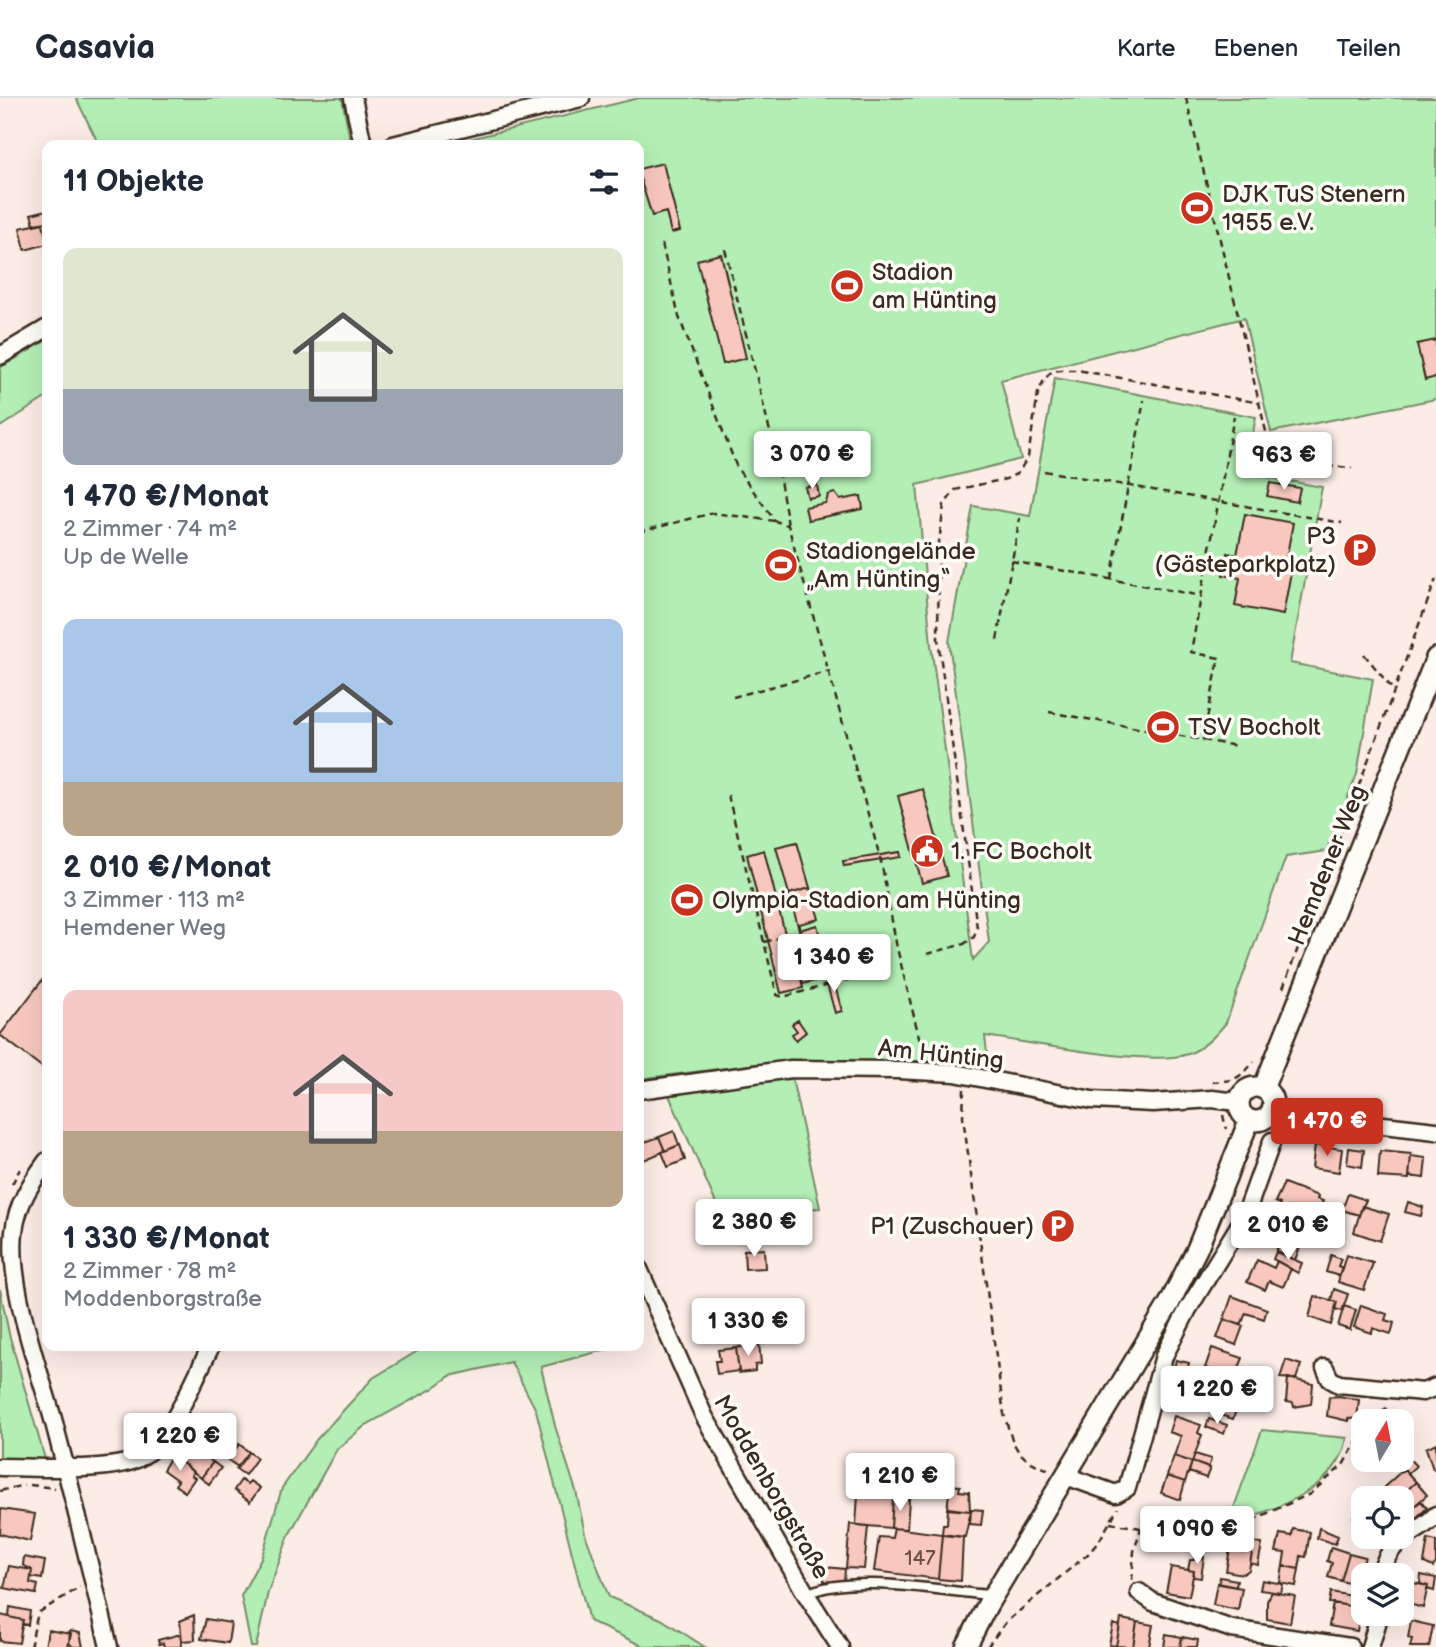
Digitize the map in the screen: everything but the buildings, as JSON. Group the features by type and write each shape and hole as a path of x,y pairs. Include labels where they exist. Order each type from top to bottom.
{"street":[{"path":"353,98 362,140"},
{"path":"413,140 581,98"},
{"path":"0,356 42,331"},
{"name":"Hemdener Weg","path":"1263,1089 1436,658"},
{"name":"Am Hünting","path":"644,1089 791,1069 928,1070 1092,1100 1153,1103 1212,1099 1238,1102"},
{"path":"1257,1087 1263,1089 1272,1099 1272,1108 1264,1119 1250,1121 1240,1111 1238,1102 1244,1091 1257,1087"},
{"path":"1272,1108 1331,1119 1436,1131"},
{"path":"966,1647 993,1596 1169,1304 1197,1249 1250,1121"},
{"path":"1066,1476 1116,1494 1127,1488 1164,1356 1188,1309 1245,1216 1272,1141"},
{"path":"42,1169 18,1208 13,1233 14,1259 30,1336 109,1647"},
{"name":"Moddenborgstraße","path":"644,1280 704,1416 806,1594 840,1647"},
{"path":"0,1467 114,1465 139,1458 160,1440 208,1351"},
{"path":"1325,1368 1330,1379 1339,1384 1423,1392 1436,1387"},
{"path":"1384,1563 1399,1540 1436,1515"},
{"path":"1139,1591 1153,1602 1232,1629 1350,1647"},
{"path":"1370,1647 1376,1626"}],"lane":[{"path":"806,1594 830,1586 859,1584 993,1596"}],"path":[{"path":"1186,98 1269,444 1277,455 1305,463 1352,468"},
{"path":"662,244 679,317 737,468 775,521"},
{"path":"725,249 775,452 788,525 881,861 897,948 928,1070"},
{"path":"927,954 964,944 974,937 977,928 938,639 939,542 947,498 955,490 1006,479 1018,473 1028,457 1040,388 1050,373 1059,370 1077,370 1260,403"},
{"path":"1111,579 1144,400"},
{"path":"1203,740 1219,658 1191,652 1234,416"},
{"path":"1044,471 1342,523"},
{"path":"644,531 713,513 788,525"},
{"path":"997,640 1020,518"},
{"path":"1012,561 1202,596"},
{"path":"1282,992 1436,579"},
{"path":"1364,654 1395,692"},
{"path":"733,697 830,671"},
{"path":"1049,712 1236,746"},
{"path":"728,795 777,995 782,997 873,973"},
{"path":"764,942 787,936"},
{"path":"1209,1082 1229,1081 1242,1076 1256,1060"},
{"path":"967,1075 963,1093 963,1117 1004,1414 1014,1448 1034,1465 1066,1476"},
{"path":"1225,1124 1226,1131"},
{"path":"1110,1523 1141,1528 1221,1529 1252,1520 1310,1494 1343,1465 1351,1451"},
{"path":"0,1491 27,1484 58,1489"},
{"path":"987,1647 1006,1622 1088,1554 1110,1523 1127,1488"},
{"path":"1139,1591 1131,1578 1131,1565 1141,1528"},
{"path":"30,1647 38,1613 81,1586"}],"green space":[{"path":"76,98 342,98 350,140 97,140"},
{"path":"639,98 1436,98 1436,399 1271,432 1244,318 1001,380 1021,459 917,485 931,645 973,960 989,942 949,642 973,506 1030,516 1055,378 1256,417 1245,473 1322,487 1290,663 1373,679 1357,774 1326,851 1286,857 1226,1023 1213,1037 1188,1054 1147,1058 985,1036 988,1062 973,1060 756,1064 644,1078 644,140 466,140"},
{"path":"42,343 42,400 0,427 0,368"},
{"path":"792,1078 820,1208 721,1215 668,1093"},
{"path":"0,1289 9,1334 45,1459 0,1458"},
{"path":"418,1351 600,1351 541,1367 555,1426 576,1491 585,1534 609,1597 661,1619 705,1647 645,1647 589,1621 536,1410 511,1362 450,1376 432,1389 366,1425 337,1449 289,1535 268,1592 256,1647 251,1647 241,1596 262,1556 282,1488 317,1439 373,1378"},
{"path":"1262,1430 1347,1438 1341,1456 1331,1471 1317,1484 1283,1504 1228,1524"}],"place":[{"name":"DJK TuS Stenern 1955 e.V.","path":"1197,208"},
{"name":"Stadion am Hünting","path":"847,286"},
{"name":"P3 (Gästeparkplatz)","path":"1360,550"},
{"name":"Stadiongelände „Am Hünting“","path":"781,565"},
{"name":"TSV Bocholt","path":"1163,727"},
{"name":"1. FC Bocholt","path":"927,851"},
{"name":"Olympia-Stadion am Hünting","path":"687,900"},
{"name":"P1 (Zuschauer)","path":"1058,1226"}]}
